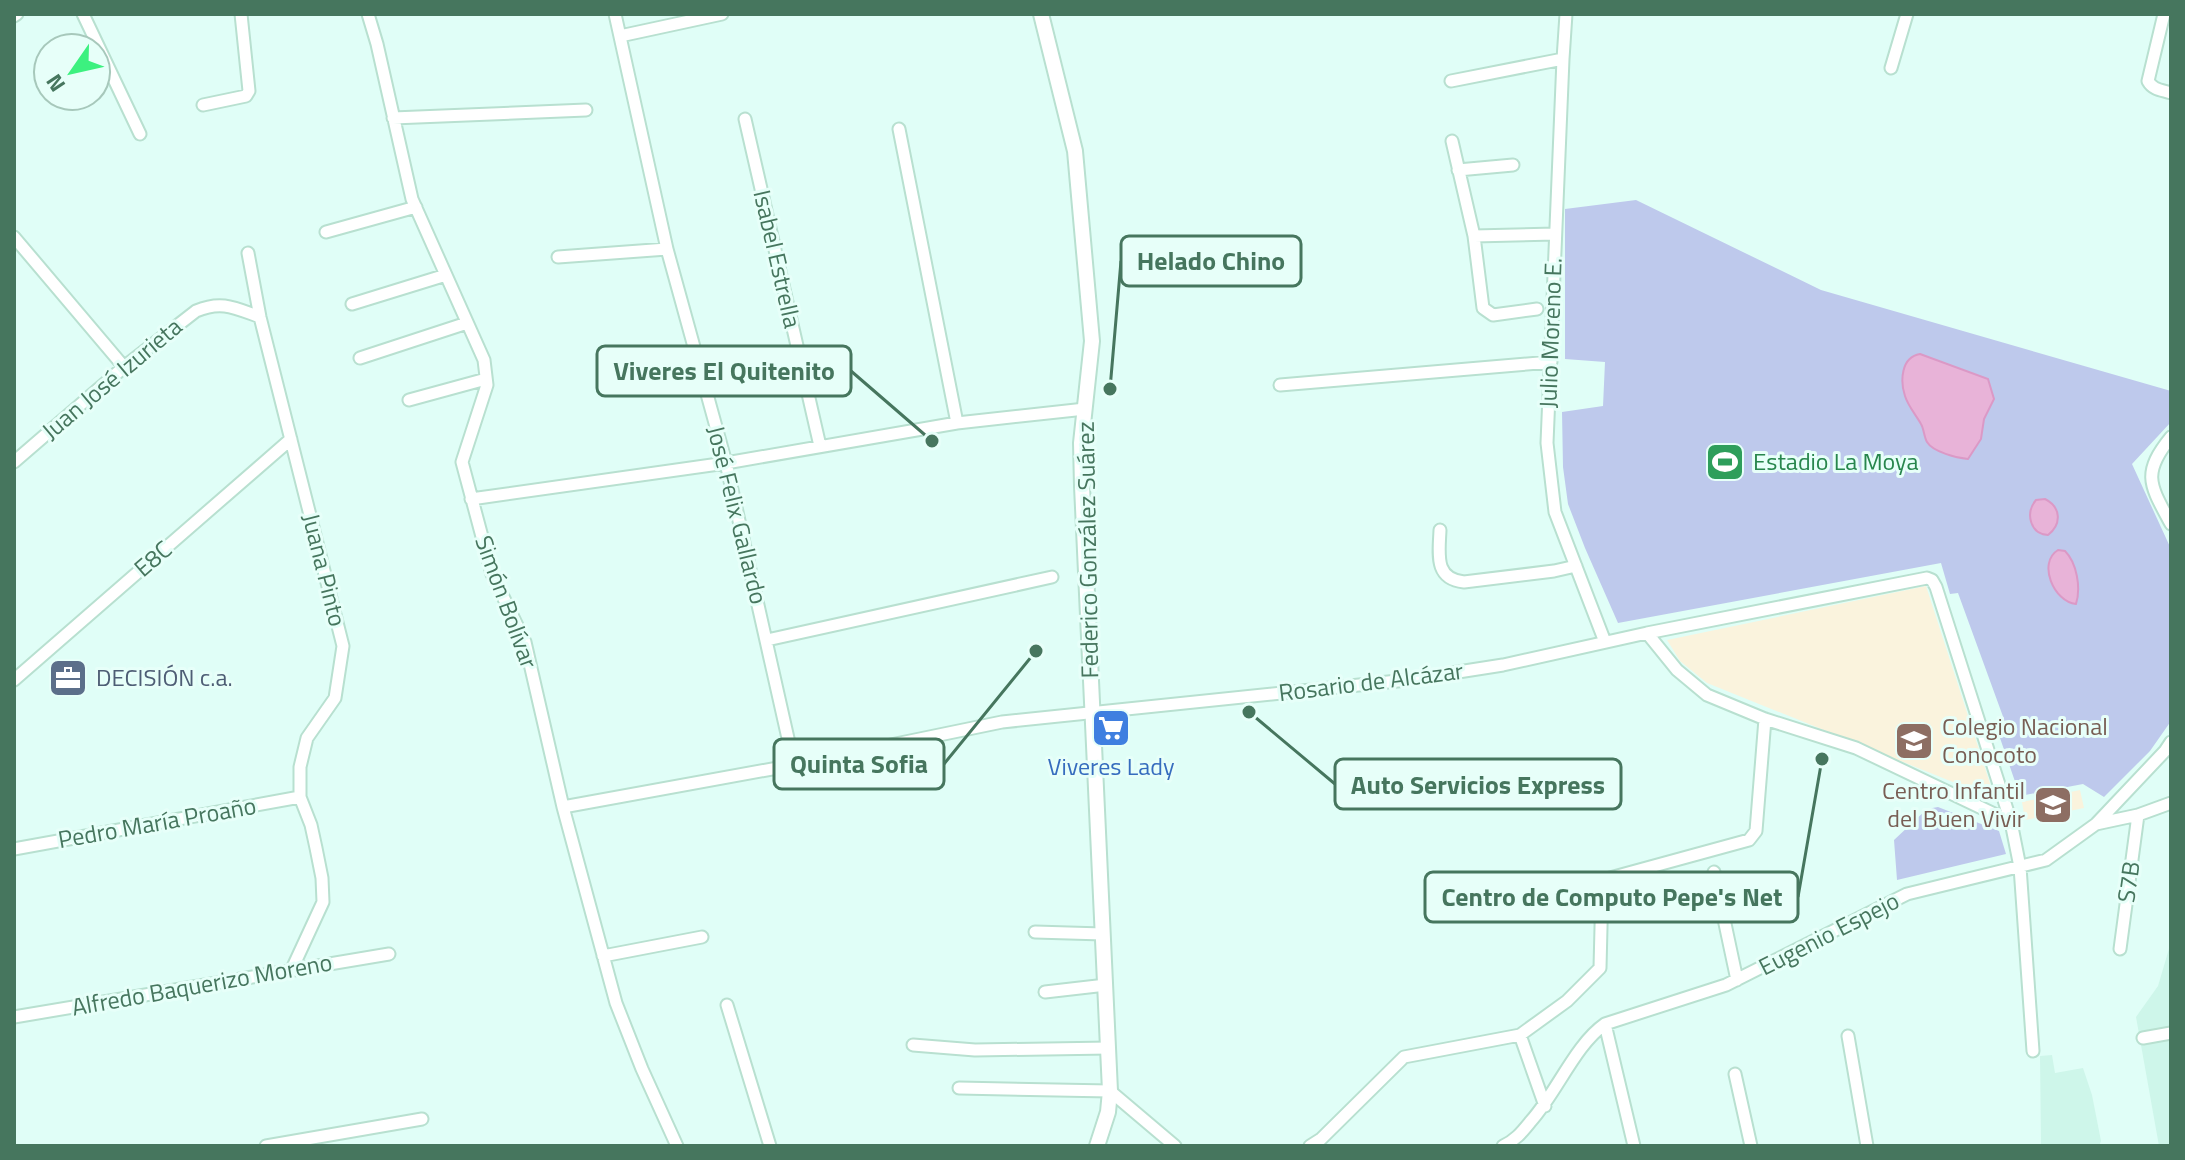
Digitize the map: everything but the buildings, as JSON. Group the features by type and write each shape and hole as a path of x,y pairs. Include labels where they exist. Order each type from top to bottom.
{"street":[{"path":"83,14 140,134"},
{"path":"203,105 246,96 249,91 241,14"},
{"name":"Simón Bolívar","path":"368,14 412,199 484,360 487,385 462,462 471,499 492,574 525,642 563,807 616,1003 677,1146"},
{"name":"José Felix Gallardo","path":"615,14 667,249 726,463 794,765"},
{"path":"620,36 722,14"},
{"name":"Federico González Suárez","path":"1041,14 1075,151 1092,341 1081,443 1082,486 1110,1091 1108,1112 1097,1146"},
{"name":"Julio Moreno E.","path":"1566,14 1547,443 1555,512 1605,642"},
{"path":"1891,68 1907,14"},
{"path":"2164,14 2148,81 2155,89 2171,93"},
{"path":"1451,81 1563,59"},
{"path":"393,118 586,110"},
{"name":"Isabel Estrella","path":"745,119 820,446"},
{"path":"899,129 957,423"},
{"path":"1452,141 1474,236 1483,308 1493,315 1537,309"},
{"path":"1458,170 1513,165"},
{"path":"326,232 416,207"},
{"path":"1474,236 1555,234"},
{"path":"14,237 124,367"},
{"path":"558,257 667,249"},
{"name":"Juana Pinto","path":"248,253 260,317 343,646 335,698 307,738 300,767 300,797 311,825 322,878 323,902 292,969"},
{"path":"352,304 446,275"},
{"name":"Juan José Izurieta","path":"14,462 183,319 208,306 224,304 260,317"},
{"path":"360,358 467,323"},
{"path":"1280,385 1551,362"},
{"path":"409,400 486,379"},
{"path":"471,499 726,463 957,423 1085,409"},
{"path":"2171,437 2156,455 2151,471 2157,497 2171,524"},
{"name":"E8C","path":"14,680 291,439"},
{"path":"1440,530 1441,565 1444,575 1453,581 1524,575 1576,566"},
{"path":"767,640 1052,577"},
{"name":"Rosario de Alcázar","path":"563,807 794,765 1002,722 1407,680 1503,665 1647,633 1927,578 1936,587 2011,822"},
{"path":"1647,633 1677,670 1707,695 1765,719 1856,748 2011,822 2020,867 2033,1051"},
{"path":"1310,1146 1321,1139 1404,1057 1520,1035 1567,1001 1600,968 1604,882 1749,840 1756,831 1765,719"},
{"name":"Eugenio Espejo","path":"1605,1024 1726,985 1907,894 2046,860 2096,824 2171,742"},
{"name":"Pedro María Proaño","path":"14,849 300,797"},
{"path":"2096,824 2138,815 2171,803"},
{"name":"S7B","path":"2120,949 2138,815"},
{"path":"1714,872 1737,980"},
{"path":"1035,932 1103,934"},
{"path":"603,956 702,937"},
{"name":"Alfredo Baquerizo Moreno","path":"14,1017 389,954"},
{"path":"1045,992 1106,985"},
{"path":"727,1005 770,1146"},
{"path":"1503,1146 1514,1141 1545,1106 1591,1034 1605,1024 1634,1146"},
{"path":"2143,1038 2171,1033"},
{"path":"1520,1035 1545,1106"},
{"path":"1848,1036 1867,1146"},
{"path":"913,1045 975,1050 1109,1048"},
{"path":"1735,1074 1751,1146"},
{"path":"959,1088 1110,1091 1175,1146"},
{"path":"266,1146 422,1119"}],"shaded area":[{"path":"1636,200 1821,290 2171,391 2171,422 2132,464 2171,549 2171,721 2150,751 2104,797 2083,784 2020,796 2000,738 2009,733 1958,593 1950,594 1941,563 1618,623 1568,504 1563,467 1562,412 1603,406 1605,362 1565,359 1565,209"},
{"path":"1920,354 1988,379 1994,399 1984,419 1981,439 1968,459 1930,446 1906,400 1904,370 1909,360"},
{"path":"2045,499 2054,506 2058,516 2056,526 2048,535 2033,527 2030,517 2036,500"},
{"path":"2058,550 2065,551 2075,569 2076,604 2061,597 2051,581 2049,564"},
{"name":"Colegio Nacional Conocoto","path":"1926,586 1995,799 1707,683 1680,661 1667,640"},
{"name":"Centro Infantil del Buen Vivir","path":"2080,790 2084,808 2025,820 2022,802"},
{"path":"1938,807 1999,831 2006,854 1897,880 1894,840 1927,809"},
{"path":"2171,942 2171,1146 2159,1146 2136,1017 2158,986"},
{"path":"2052,1055 2055,1073 2083,1068 2092,1095 2101,1141 2099,1146 2041,1146 2040,1056"}],"place":[{"name":"Helado Chino","path":"1110,389"},
{"name":"Viveres El Quitenito","path":"932,441"},
{"name":"Estadio La Moya","path":"1725,462"},
{"name":"Quinta Sofia","path":"1036,651"},
{"name":"DECISIÓN c.a.","path":"68,678"},
{"name":"Auto Servicios Express","path":"1249,712"},
{"name":"Viveres Lady","path":"1111,728"},
{"name":"Colegio Nacional Conocoto","path":"1914,741"},
{"name":"Centro de Computo Pepe's Net","path":"1822,759"},
{"name":"Centro Infantil del Buen Vivir","path":"2053,805"}]}
